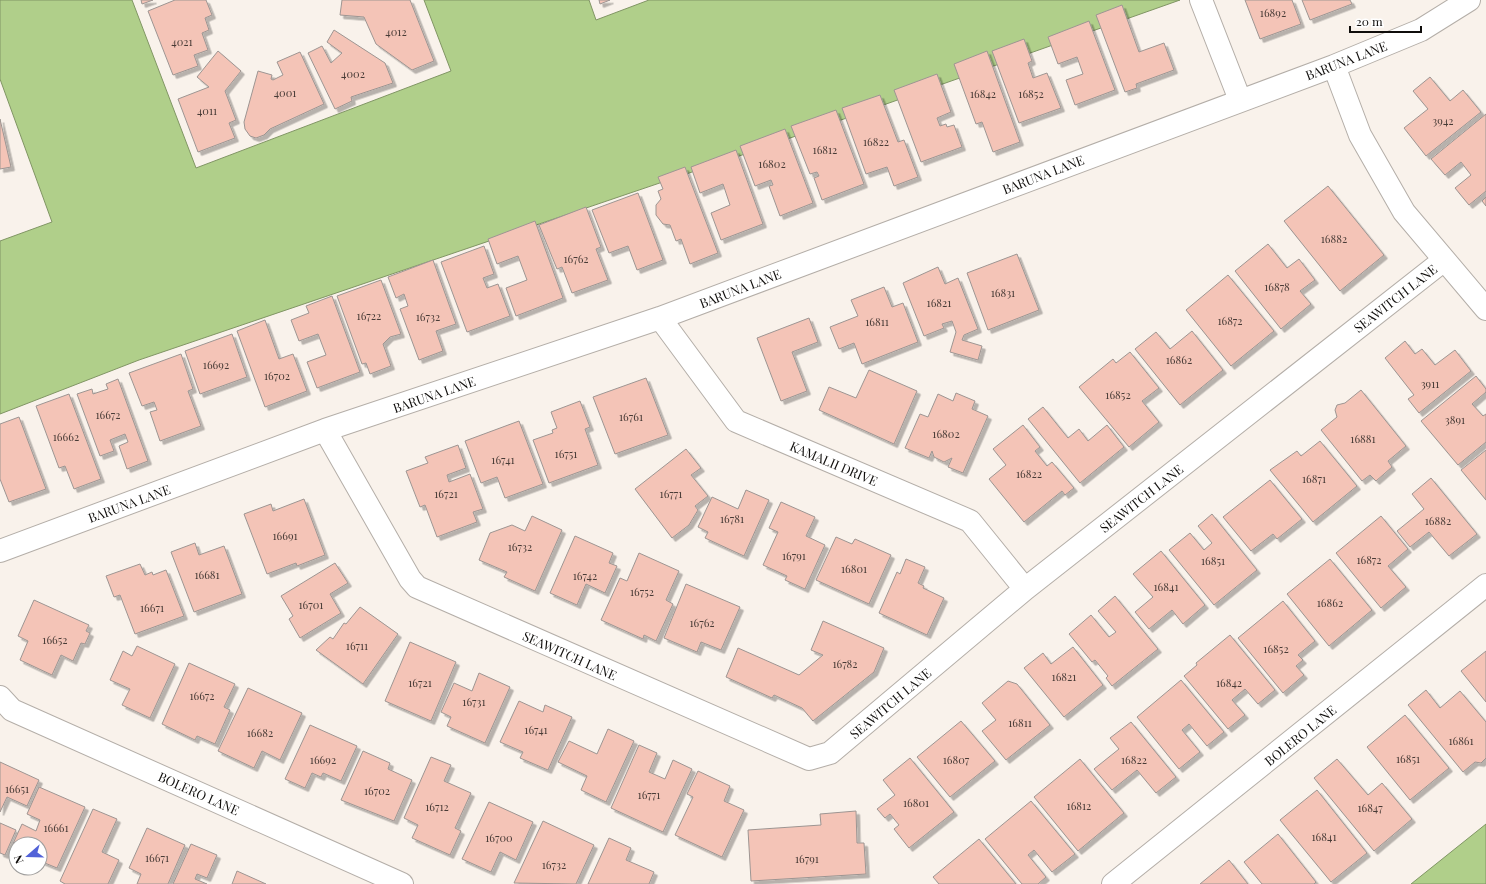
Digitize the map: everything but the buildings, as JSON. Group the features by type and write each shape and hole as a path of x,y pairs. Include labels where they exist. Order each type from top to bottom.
{"street":[{"path":"1201,0 1240,100"},
{"name":"BARUNA LANE","path":"0,550 325,430 660,318 1334,66 1421,30 1469,0"},
{"path":"1334,66 1360,135 1404,212 1486,309"},
{"name":"SEAWITCH LANE","path":"325,430 410,579 417,587 809,759 830,753 1025,589 1444,260"},
{"name":"KAMALII DRIVE","path":"660,318 736,420 970,521 1025,589"},
{"name":"BOLERO LANE","path":"1114,884 1486,585"},
{"name":"BOLERO LANE","path":"0,697 12,710 402,884"}],"shaded area":[{"path":"0,0 132,0 196,168 451,71 424,0 589,0 596,20 649,0 1180,0 745,154 139,360 0,414 0,241 52,222 0,79"},
{"path":"1486,824 1486,884 1411,884"}]}
